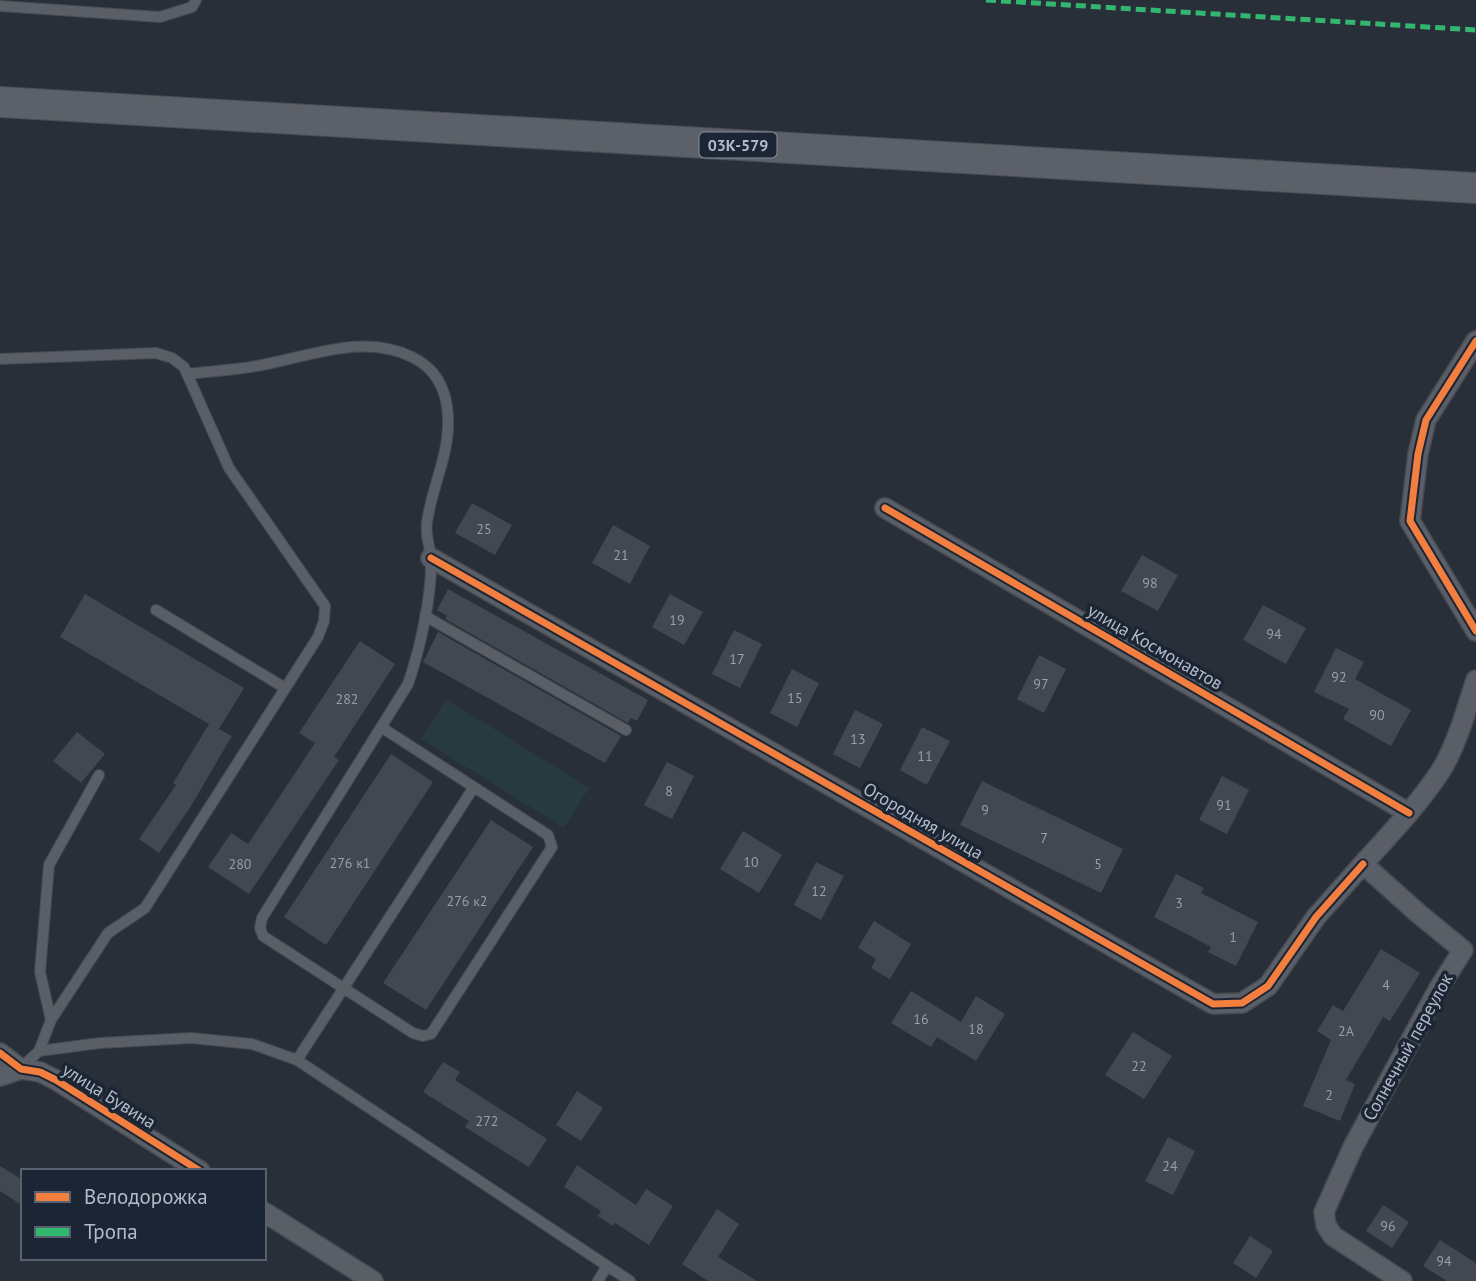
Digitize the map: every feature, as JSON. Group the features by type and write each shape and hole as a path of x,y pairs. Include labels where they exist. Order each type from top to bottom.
{"main road":[{"name":"03К-579","path":"0,102 1476,188"}],"street":[{"path":"1476,341 1426,420 1418,454 1410,522 1476,631"},
{"name":"улица Космонавтов","path":"885,508 1409,813"},
{"name":"Огородняя улица","path":"431,558 1213,1004 1242,1003 1268,986 1316,917 1363,864"},
{"path":"1363,864 1409,813 1441,770 1461,726 1476,680"},
{"name":"Солнечный переулок","path":"1363,864 1419,914 1470,954 1439,988 1353,1147 1324,1212 1326,1225 1333,1236 1402,1281"},
{"name":"улица Бувина","path":"0,1053 21,1069 40,1072 56,1080 197,1169"},
{"path":"0,1076 21,1069"},
{"path":"266,1213 373,1281"}],"lane":[{"path":"95,0 99,12"},
{"path":"0,6 160,17 192,7 196,0"},
{"path":"187,374 260,365 322,351 365,345 396,349 424,363 442,384 448,415 448,443 427,521 431,558 425,616 408,684 381,727 262,918 260,928 262,936 423,1037 431,1034 552,847 548,835 381,727"},
{"path":"0,359 156,353 172,358 184,367 229,468 325,606 324,621 318,637 145,908 108,933 51,1020 38,1051 21,1069"},
{"path":"156,611 285,688"},
{"path":"425,616 626,730"},
{"path":"51,1020 40,972 49,865 99,775"},
{"path":"297,1060 474,787"},
{"path":"38,1051 100,1043 191,1038 251,1044 297,1060 630,1281"},
{"path":"598,1281 607,1266"}],"green space":[{"path":"446,699 589,788 564,828 421,739"}],"building":[{"path":"472,503 512,525 495,555 455,533"},
{"path":"613,525 650,546 630,584 592,563"},
{"path":"1142,555 1178,575 1158,611 1121,591"},
{"path":"448,589 648,700 637,721 631,718 628,723 445,619 447,616 437,610"},
{"path":"85,594 244,688 219,729 232,736 191,806 159,853 139,839 176,785 173,783 209,724 60,637"},
{"path":"670,594 703,612 684,645 652,627"},
{"path":"1263,605 1306,628 1286,664 1243,640"},
{"path":"734,630 762,644 740,688 712,674"},
{"path":"438,632 621,736 605,763 423,662"},
{"path":"360,641 395,664 334,757 339,760 249,894 208,867 231,833 248,844 315,743 299,733"},
{"path":"1336,648 1364,662 1355,679 1411,710 1391,746 1343,719 1349,709 1314,692"},
{"path":"1039,655 1066,669 1044,713 1017,699"},
{"path":"792,669 819,683 797,727 770,713"},
{"path":"855,710 883,724 860,768 833,754"},
{"path":"922,727 950,741 927,785 900,770"},
{"path":"77,732 105,754 81,783 53,761"},
{"path":"391,754 433,782 326,945 284,917"},
{"path":"667,762 694,776 672,819 644,805"},
{"path":"1222,776 1249,790 1227,834 1199,820"},
{"path":"982,781 1123,849 1101,893 960,825"},
{"path":"491,820 533,847 426,1010 383,983"},
{"path":"743,831 782,855 759,893 720,869"},
{"path":"816,862 844,876 821,920 794,905"},
{"path":"1176,874 1204,888 1201,893 1258,922 1236,966 1208,952 1211,947 1154,917"},
{"path":"874,921 911,944 890,979 871,968 876,959 858,948"},
{"path":"1381,949 1420,973 1390,1021 1383,1017 1346,1080 1355,1084 1340,1121 1303,1106 1331,1040 1317,1031 1333,1005 1343,1011"},
{"path":"911,991 961,1022 976,996 1005,1014 976,1061 937,1037 931,1047 891,1023"},
{"path":"1133,1032 1172,1056 1144,1099 1105,1075"},
{"path":"443,1062 460,1072 455,1080 547,1139 529,1167 465,1127 469,1121 423,1092"},
{"path":"577,1091 603,1108 581,1141 556,1125"},
{"path":"1168,1137 1195,1151 1173,1195 1145,1181"},
{"path":"577,1165 636,1205 646,1189 673,1206 649,1245 615,1223 613,1226 598,1216 601,1211 564,1187"},
{"path":"0,1166 21,1179 21,1205 0,1191"},
{"path":"1383,1205 1409,1222 1392,1248 1366,1231"},
{"path":"717,1209 739,1224 718,1257 757,1281 708,1281 682,1264"},
{"path":"1250,1236 1273,1251 1256,1278 1233,1263"},
{"path":"1440,1240 1476,1263 1476,1281 1447,1281 1423,1266"}],"marked path":[{"path":"986,0 1476,30"}],"cycle path":[{"path":"1476,341 1426,420 1418,454 1410,521 1476,631"},
{"path":"885,508 1409,813"},
{"path":"431,558 1213,1004 1242,1003 1268,986 1316,917 1363,864"},
{"path":"0,1053 21,1069 40,1072 56,1080 197,1169"}]}
